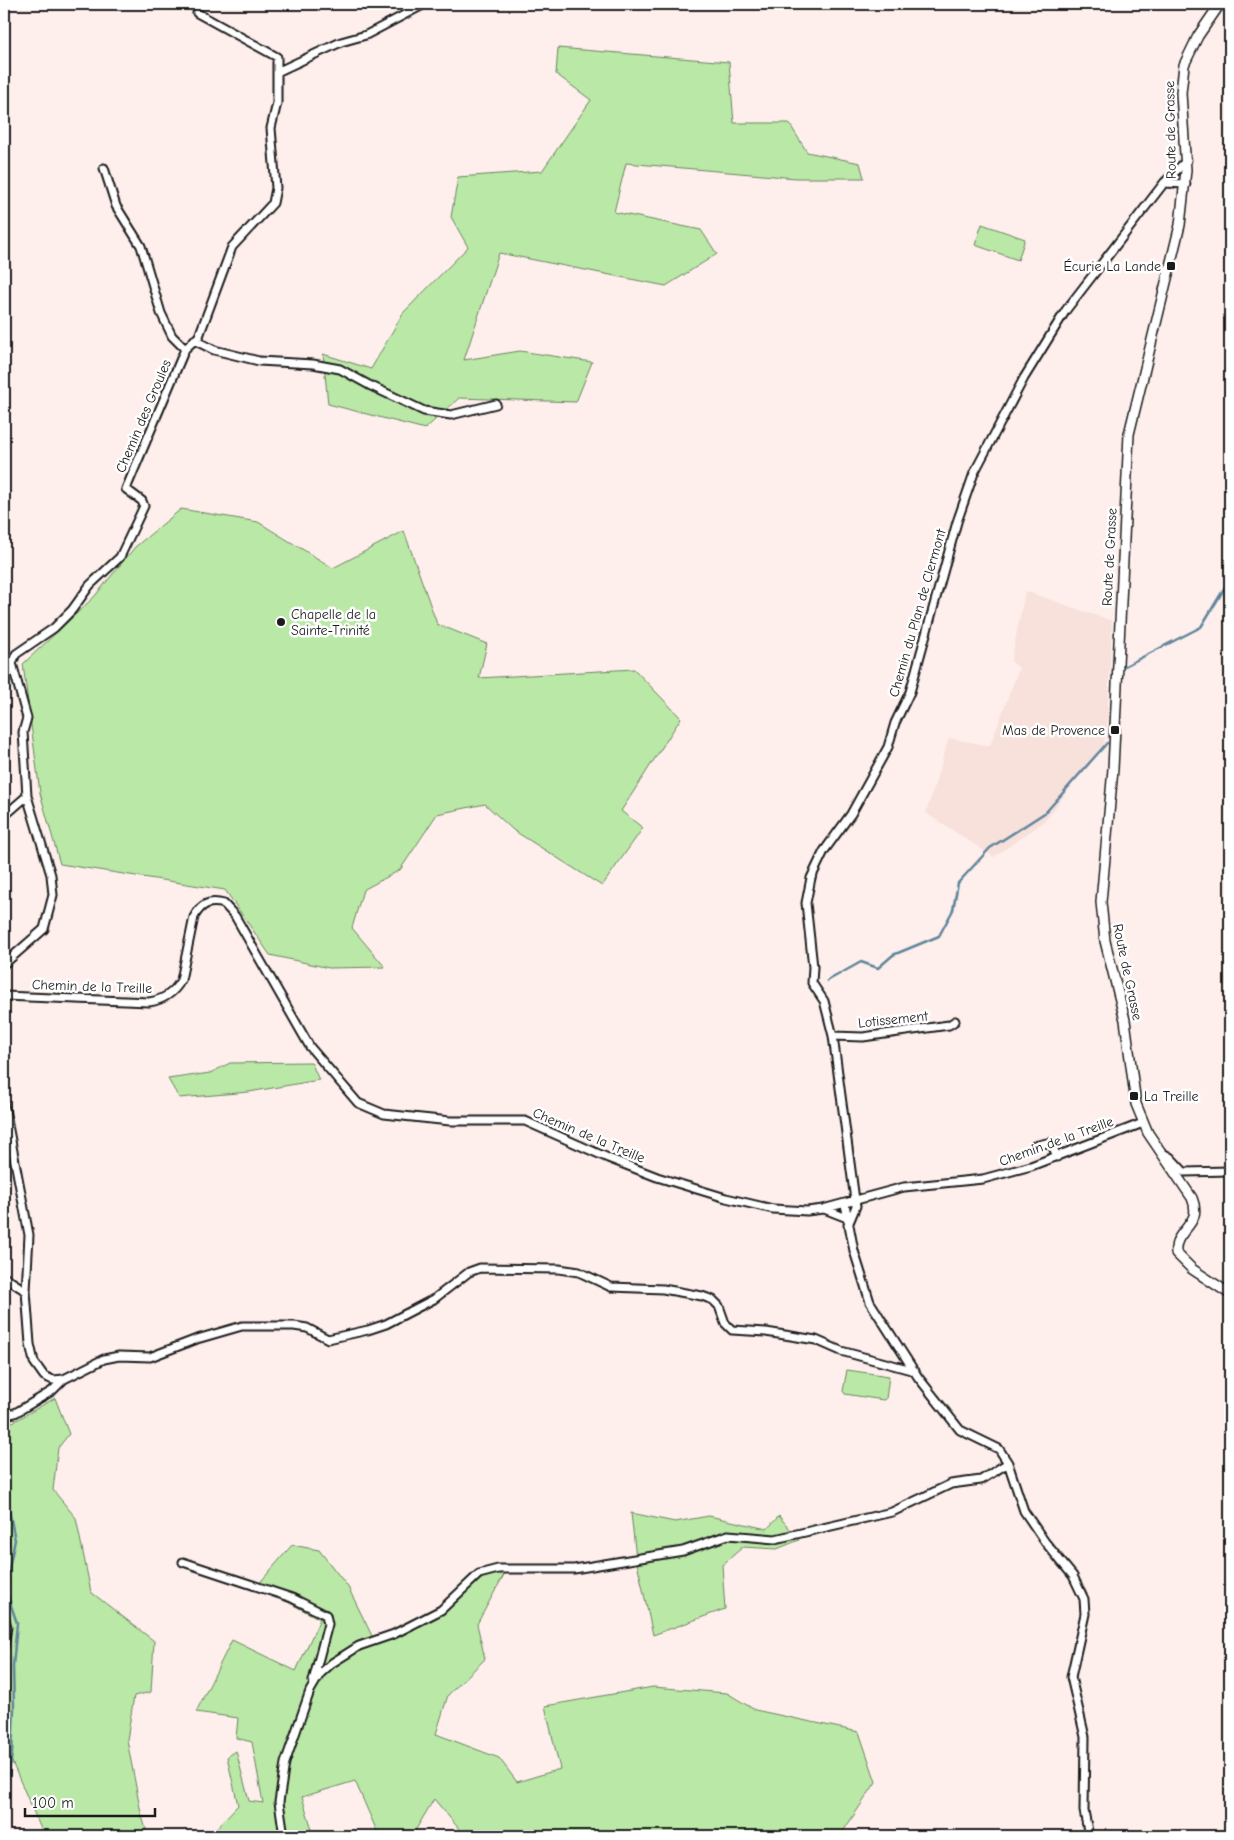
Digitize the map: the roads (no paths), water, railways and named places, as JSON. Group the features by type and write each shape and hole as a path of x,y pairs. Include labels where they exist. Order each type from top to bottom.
{"street":[{"path":"197,13 277,57 279,71 291,63 342,42 366,35 425,4"},
{"name":"Route de Grasse","path":"1220,4 1192,46 1184,65 1182,93 1187,160 1186,184 1171,266 1129,434 1113,761 1101,902 1105,941 1125,1020 1134,1096 1143,1123 1192,1198 1196,1212 1175,1248 1178,1257 1198,1274 1230,1294"},
{"name":"Chemin des Groules","path":"4,964 44,929 53,895 51,875 27,796 23,732 27,718 26,707 12,663 16,654 54,628 72,610 90,585 120,557 144,506 142,501 126,489 128,481 185,349 199,336 232,247 273,202 276,188 271,128 277,103 279,71"},
{"name":"Chemin du Plan de Clermont","path":"855,1200 832,1036 824,1001 812,983 813,967 806,903 811,878 824,851 851,814 888,747 895,723 910,692 957,522 974,473 1022,380 1066,310 1164,183 1187,160"},
{"path":"104,168 116,206 141,246 161,313 172,336 185,349"},
{"path":"1164,183 1186,184"},
{"path":"194,340 214,350 259,360 313,364 340,369 368,385 424,411 451,416 496,404"},
{"path":"4,816 27,796"},
{"name":"Chemin de la Treille","path":"4,996 149,1002 162,999 177,987 181,980 194,917 199,908 209,902 224,904 235,916 310,1047 353,1098 364,1107 384,1114 450,1121 524,1121 608,1158 657,1177 726,1198 773,1209 807,1211 823,1209 904,1187 983,1179 1032,1166 1143,1123"},
{"name":"Lotissement","path":"832,1036 864,1037 949,1025 955,1021"},
{"path":"4,1104 29,1236 26,1291 28,1334 34,1362 44,1376 52,1380 64,1379"},
{"path":"1034,1146 1051,1142 1057,1157"},
{"path":"1161,1152 1170,1156 1184,1172 1230,1171"},
{"path":"848,1222 856,1206 855,1200"},
{"path":"845,1204 854,1251 870,1302 915,1371 960,1430 998,1449 1008,1463 1024,1511 1045,1542 1073,1576 1084,1599 1085,1614 1071,1677 1085,1736 1084,1811 1089,1836"},
{"path":"823,1209 848,1222"},
{"path":"4,1415 15,1413 42,1398 64,1379 104,1359 118,1356 150,1357 197,1339 242,1326 294,1326 307,1328 328,1339 351,1334 386,1324 404,1316 434,1299 473,1270 496,1266 559,1269 579,1272 611,1287 663,1289 702,1296 713,1300 720,1306 725,1323 732,1330 766,1332 816,1340 841,1350 915,1371"},
{"path":"4,1277 26,1291"},
{"path":"310,1691 320,1674 332,1663 359,1646 394,1634 441,1610 479,1574 498,1569 584,1568 683,1551 728,1535 774,1539 892,1512 952,1484 981,1480 1008,1463"},
{"path":"4,1539 4,1545"},
{"path":"183,1562 292,1598 326,1615 328,1624 310,1691 285,1763 279,1802 284,1836"},
{"path":"4,1616 7,1627 4,1646"}],"waterway":[{"path":"1125,666 1201,627 1230,579"},
{"path":"827,981 861,962 878,968 893,955 939,936 953,910 958,883 990,848 1046,812 1107,743"},
{"path":"4,1484 15,1540 8,1573 7,1594 17,1623 13,1666 12,1754 4,1804"}],"place":[{"name":"Écurie La Lande","path":"1171,266"},
{"name":"Chapelle de la Sainte-Trinité","path":"281,622"},
{"name":"Mas de Provence","path":"1115,730"},
{"name":"La Treille","path":"1134,1096"}]}
